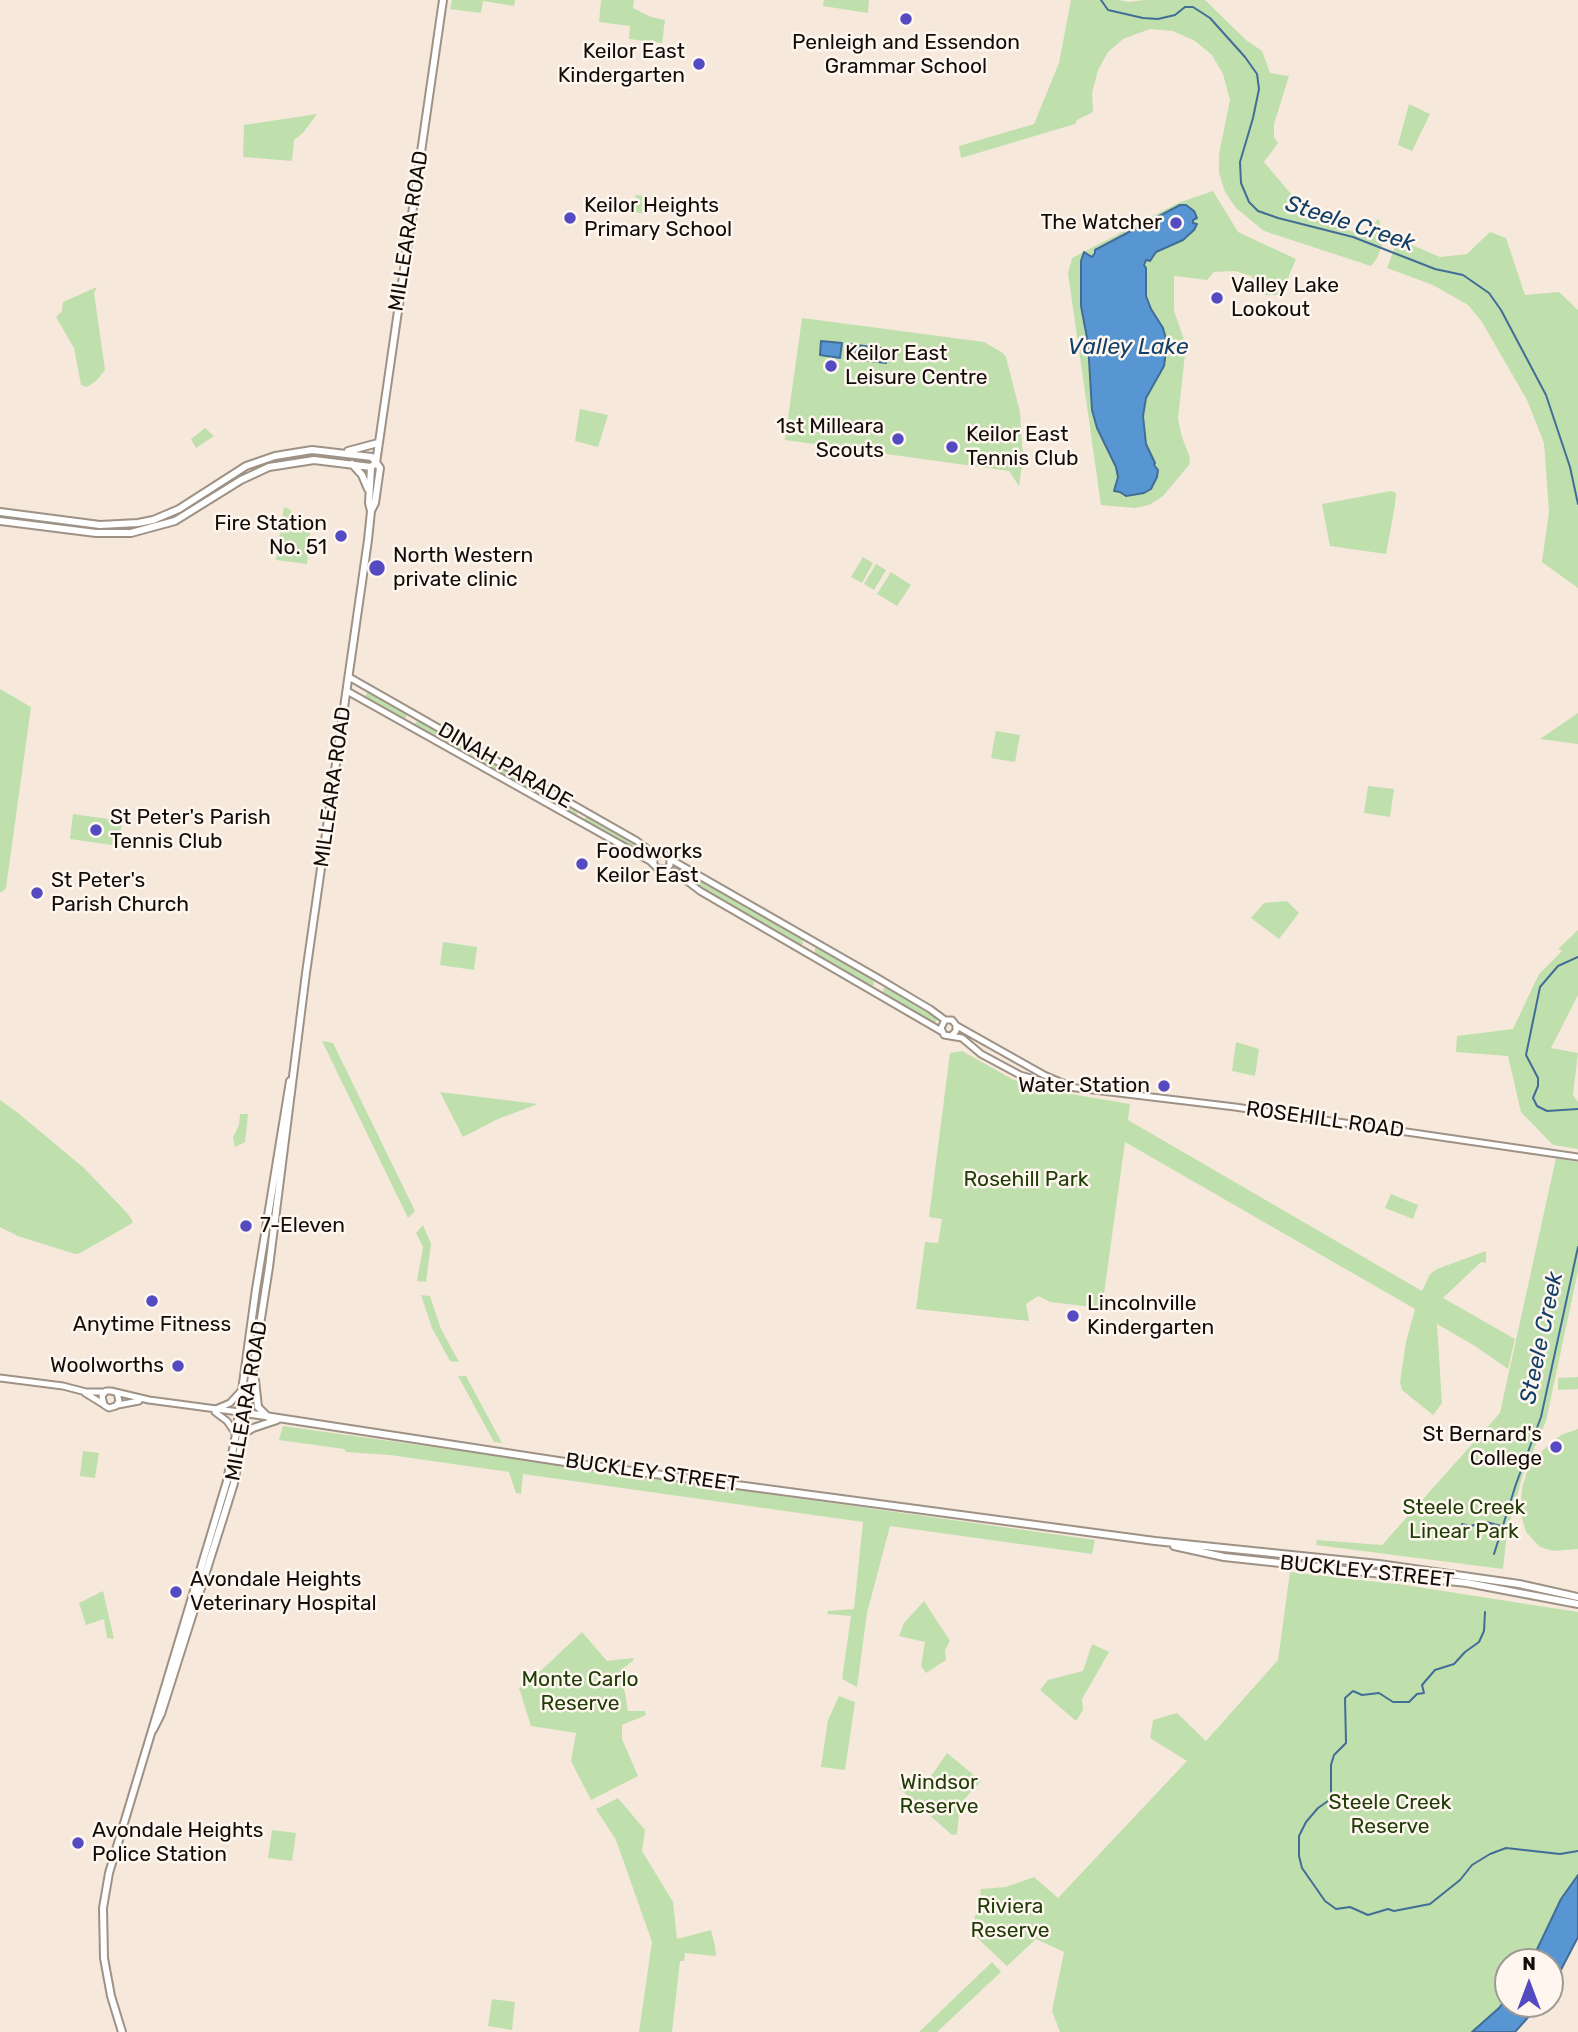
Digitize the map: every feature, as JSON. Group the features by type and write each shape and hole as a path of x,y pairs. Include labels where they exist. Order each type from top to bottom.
{"main road":[{"name":"MILLEARA ROAD","path":"122,2032 107,1979 102,1927 107,1881 227,1481 254,1364 371,511 369,491 443,0"},
{"path":"343,453 378,443"},
{"path":"0,512 100,525 138,523 179,509 238,470 265,459 299,451 343,453 372,457 374,465 303,461 269,467 241,480 183,517 140,532 96,533 0,521"},
{"path":"352,464 362,475 369,491"},
{"name":"MILLEARA ROAD","path":"371,511 376,503 380,468 374,465"},
{"name":"MILLEARA ROAD","path":"243,1413 242,1389 288,1088 295,1062"},
{"path":"254,1364 257,1403 268,1417"},
{"name":"BUCKLEY STREET","path":"243,1413 565,1462 1155,1541 1379,1564 1519,1584 1578,1597"},
{"path":"240,1434 279,1420"},
{"name":"BUCKLEY STREET","path":"1155,1541 1224,1557 1456,1581 1578,1604"}],"street":[{"name":"DINAH PARADE","path":"349,677 649,850 661,853"},
{"name":"DINAH PARADE","path":"347,691 654,864"},
{"path":"661,853 945,1020 952,1020 956,1031 947,1036 700,891 675,873 657,868 654,858 661,853"},
{"path":"663,870 668,867 670,859"},
{"path":"941,1031 945,1020"},
{"name":"ROSEHILL ROAD","path":"956,1026 1044,1075 1071,1086"},
{"name":"ROSEHILL ROAD","path":"952,1035 962,1038 981,1054 1020,1075 1045,1083 1578,1157"},
{"path":"0,1378 79,1390 90,1393 111,1391 117,1393 117,1406 109,1408 79,1390"},
{"path":"213,1410 230,1404 242,1389"},
{"path":"103,1404 101,1399 106,1392"},
{"name":"BUCKLEY STREET","path":"117,1393 149,1401 243,1413"},
{"name":"BUCKLEY STREET","path":"117,1406 127,1402 149,1401"},
{"path":"213,1410 240,1434"}],"green space":[{"path":"452,0 515,0 514,6 483,1 481,13 450,9"},
{"path":"601,0 634,0 633,8 651,17 665,20 662,43 629,39 630,26 599,22"},
{"path":"824,0 869,0 868,13 823,6"},
{"path":"1071,0 1205,0 1246,40 1262,51 1270,73 1289,76 1274,124 1274,137 1278,143 1264,162 1291,194 1348,230 1366,236 1378,219 1384,240 1371,266 1264,231 1236,208 1225,192 1219,173 1219,154 1230,100 1223,74 1212,55 1195,41 1173,31 1150,29 1123,39 1108,52 1098,70 1092,93 1093,112 1077,120 1075,124 961,158 959,146 1034,124 1059,63"},
{"path":"1409,104 1430,114 1412,151 1398,145"},
{"path":"317,114 303,133 294,140 292,161 243,157 244,125"},
{"path":"1213,191 1238,232 1296,259 1281,295 1266,295 1251,276 1235,271 1214,272 1207,280 1174,276 1174,311 1186,345 1178,419 1190,458 1189,465 1163,496 1149,505 1135,508 1101,505 1068,273 1072,258 1178,203"},
{"path":"636,195 650,196 647,214 633,212"},
{"path":"1490,232 1506,238 1525,295 1559,292 1578,310 1578,588 1542,562 1549,512 1544,443 1527,400 1482,322 1468,305 1433,285 1387,268 1398,239 1440,257 1467,254"},
{"path":"97,287 94,293 105,370 87,387 81,385 74,348 56,317 62,311 63,302"},
{"path":"802,318 984,342 1003,353 1020,412 1023,458 1019,486 1009,471 785,440"},
{"path":"580,409 608,415 598,447 575,441"},
{"path":"205,428 214,436 196,448 191,439"},
{"path":"1391,491 1396,493 1386,554 1330,546 1322,504"},
{"path":"284,507 300,521 311,523 307,564 276,560"},
{"path":"0,514 98,528 126,528 157,521 159,524 115,532 0,518"},
{"path":"863,557 873,563 862,583 851,577"},
{"path":"876,564 886,570 874,590 864,584"},
{"path":"891,572 911,585 897,606 877,594"},
{"path":"0,689 31,707 6,888 2,892 0,892"},
{"path":"370,689 409,712 405,719 365,696"},
{"path":"1578,713 1578,744 1540,739"},
{"path":"419,718 474,750 470,757 415,724"},
{"path":"996,731 1020,735 1015,762 991,758"},
{"path":"484,755 539,788 535,794 480,762"},
{"path":"1368,786 1394,789 1390,817 1364,813"},
{"path":"548,792 579,810 575,817 544,799"},
{"name":"St Peter's Parish Tennis Club","path":"73,814 122,821 119,846 70,839"},
{"path":"587,815 654,855 652,860 583,821"},
{"path":"673,864 802,938 803,944 798,946 690,881 670,868"},
{"path":"1287,901 1299,913 1279,939 1251,918 1264,903"},
{"path":"1578,930 1578,995 1551,1048 1578,1053 1573,1095 1578,1102 1578,1149 1553,1145 1521,1112 1508,1056 1456,1052 1457,1036 1513,1029 1539,974 1562,951 1558,949"},
{"path":"443,942 477,947 474,970 440,965"},
{"path":"815,948 873,979 874,985 869,986 815,955"},
{"path":"887,987 929,1011 937,1020 935,1023 883,994 883,989"},
{"path":"322,1041 333,1043 415,1211 408,1218"},
{"path":"1236,1042 1259,1049 1255,1076 1232,1071"},
{"name":"Rosehill Park","path":"962,1051 1012,1079 1041,1089 1130,1104 1128,1120 1422,1291 1430,1274 1437,1269 1486,1251 1486,1263 1481,1262 1443,1298 1515,1339 1508,1369 1437,1324 1442,1403 1433,1415 1402,1390 1400,1382 1406,1342 1415,1309 1125,1142 1102,1308 1050,1302 1038,1296 1026,1304 1029,1321 916,1309 925,1242 938,1243 942,1219 929,1217 950,1053"},
{"path":"440,1092 538,1104 498,1119 463,1137"},
{"path":"0,1100 84,1168 133,1222 75,1254 18,1236 0,1227"},
{"path":"240,1114 248,1114 245,1142 235,1147 233,1137 239,1125"},
{"name":"Steele Creek Linear Park","path":"1556,1158 1578,1162 1578,1271 1546,1421 1523,1474 1507,1532 1503,1569 1316,1545 1317,1540 1382,1545 1500,1413"},
{"path":"1391,1194 1418,1205 1413,1219 1385,1208"},
{"path":"423,1225 431,1244 426,1282 417,1281 423,1247 416,1233"},
{"path":"421,1295 430,1296 441,1329 459,1362 450,1361 432,1328"},
{"path":"458,1376 466,1376 502,1443 494,1442"},
{"path":"1578,1377 1578,1389 1558,1390 1558,1378"},
{"path":"283,1426 1095,1540 1092,1554 890,1526 867,1613 857,1687 842,1679 851,1616 827,1614 828,1611 854,1609 863,1522 523,1474 521,1494 516,1493 509,1472 390,1455 346,1452 344,1449 279,1440"},
{"path":"1578,1429 1578,1549 1553,1551 1540,1547 1526,1532 1520,1512 1522,1488 1527,1472 1542,1451 1561,1435"},
{"path":"83,1451 99,1453 95,1478 80,1476"},
{"name":"Steele Creek Reserve","path":"1290,1572 1405,1585 1578,1612 1578,1875 1561,1899 1538,1948 1494,1948 1494,2012 1472,2032 1060,2032 1052,2011 1064,1952 1036,1939 1007,1966 970,1931 979,1905 981,1889 1006,1887 1034,1877 1058,1898 1187,1761 1150,1738 1153,1720 1177,1713 1206,1741 1278,1660"},
{"path":"103,1591 114,1639 107,1638 104,1619 86,1625 79,1603"},
{"path":"924,1601 950,1641 945,1650 946,1660 926,1673 921,1666 925,1642 899,1636 904,1623"},
{"name":"Monte Carlo Reserve","path":"582,1632 607,1661 633,1658 634,1660 621,1670 628,1711 645,1711 646,1715 622,1725 622,1739 638,1776 591,1800 571,1761 576,1733 531,1726 519,1688"},
{"path":"1092,1644 1109,1652 1082,1699 1083,1710 1076,1721 1040,1690 1048,1680 1083,1671"},
{"path":"839,1696 855,1702 845,1770 821,1767 828,1720"},
{"name":"Windsor Reserve","path":"947,1753 981,1781 960,1804 957,1834 952,1835 899,1788 932,1775"},
{"path":"618,1798 645,1830 642,1851 673,1902 677,1939 711,1930 715,1946 716,1956 685,1953 684,1961 680,1961 672,2032 639,2032 652,1942 616,1840 596,1809"},
{"path":"272,1830 296,1833 292,1861 268,1858"},
{"path":"992,1962 1001,1972 937,2032 919,2032"},
{"path":"492,1999 515,2002 512,2030 488,2026"}],"water":[{"name":"Valley Lake","path":"1180,205 1186,205 1194,211 1197,218 1193,223 1197,224 1194,230 1183,240 1156,252 1144,265 1146,296 1163,328 1167,343 1164,366 1146,398 1143,416 1146,444 1158,470 1157,477 1151,489 1126,496 1114,491 1118,477 1116,467 1097,428 1092,410 1088,343 1081,306 1081,261 1084,252 1092,257 1095,250"},
{"path":"821,341 842,343 840,358 820,355"},
{"path":"849,344 888,349 886,363 847,358"},
{"path":"1578,1875 1578,1937 1564,1964 1564,1948 1538,1948 1561,1899"},
{"path":"1494,2012 1494,2018 1528,2018 1515,2032 1472,2032"}],"waterway":[{"name":"Steele Creek","path":"1101,0 1108,10 1143,18 1158,19 1175,15 1185,7 1193,7 1210,18 1245,57 1257,74 1259,89 1240,162 1241,183 1249,202 1258,211 1353,237 1435,269 1463,275 1489,293 1501,310 1546,395 1570,467 1578,504"},
{"name":"Steele Creek","path":"1578,957 1558,966 1540,987 1526,1055 1538,1078 1533,1098 1537,1106 1547,1111 1578,1109"},
{"name":"Steele Creek","path":"1494,1554 1541,1417 1578,1247"},
{"path":"1462,1524 1470,1526 1486,1522 1501,1526"},
{"name":"Steele Creek","path":"1485,1612 1484,1631 1479,1642 1454,1664 1435,1670 1422,1685 1424,1693 1417,1694 1409,1702 1393,1702 1379,1693 1362,1695 1353,1691 1345,1698 1346,1743 1334,1755 1331,1765 1331,1795 1328,1801 1306,1822 1299,1836 1302,1868 1325,1901 1336,1909 1350,1907 1368,1915 1388,1909 1394,1911 1430,1904 1460,1880 1472,1865 1506,1848 1560,1854 1578,1851"}],"place":[{"name":"Penleigh and Essendon Grammar School","path":"906,19"},
{"name":"Keilor East Kindergarten","path":"699,64"},
{"name":"Keilor Heights Primary School","path":"570,218"},
{"name":"The Watcher","path":"1176,223"},
{"name":"Valley Lake Lookout","path":"1217,298"},
{"name":"Keilor East Leisure Centre","path":"831,366"},
{"name":"1st Milleara Scouts","path":"898,439"},
{"name":"Keilor East Tennis Club","path":"952,447"},
{"name":"Fire Station No. 51","path":"341,536"},
{"name":"North Western private clinic","path":"377,568"},
{"name":"St Peter's Parish Tennis Club","path":"96,830"},
{"name":"Foodworks Keilor East","path":"582,864"},
{"name":"St Peter's Parish Church","path":"37,893"},
{"name":"Water Station","path":"1164,1086"},
{"name":"7-Eleven","path":"246,1226"},
{"name":"Anytime Fitness","path":"152,1301"},
{"name":"Lincolnville Kindergarten","path":"1073,1316"},
{"name":"Woolworths","path":"178,1366"},
{"name":"St Bernard's College","path":"1556,1447"},
{"name":"Avondale Heights Veterinary Hospital","path":"176,1592"},
{"name":"Avondale Heights Police Station","path":"78,1843"}],"park label":[{"name":"Riviera Reserve","path":"1010,1919"}]}
